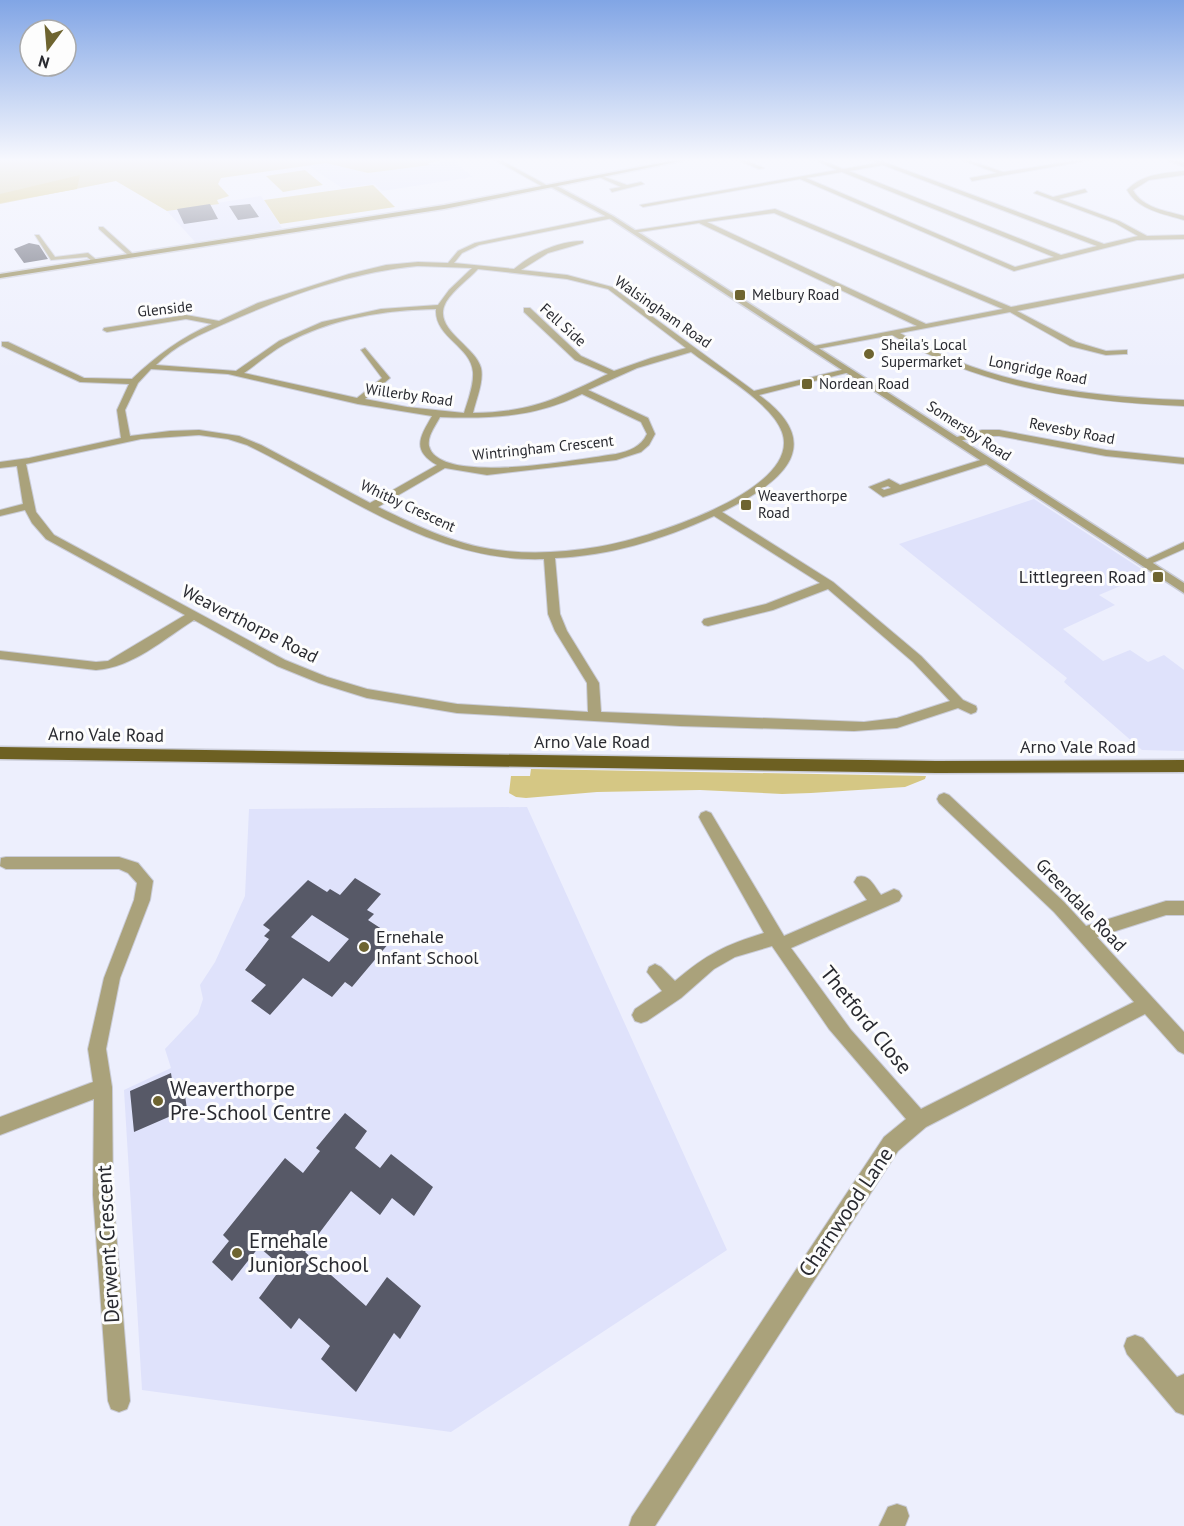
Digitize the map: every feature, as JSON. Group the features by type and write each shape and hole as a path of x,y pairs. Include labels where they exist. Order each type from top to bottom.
{"main road":[{"path":"0,276 293,230"},
{"name":"Arno Vale Road","path":"0,753 936,767 1184,766"}],"street":[{"path":"103,230 131,255"},
{"path":"450,264 460,252 477,244 545,230"},
{"path":"633,231 638,230"},
{"path":"719,230 926,327"},
{"path":"818,230 1011,310 1073,344 1106,352 1124,352"},
{"path":"923,230 1014,269 1146,238 1184,237"},
{"path":"993,230 1062,258"},
{"path":"1061,230 1105,247"},
{"path":"1132,230 1146,238"},
{"name":"Somersby Road","path":"633,231 1184,589"},
{"path":"37,236 57,267"},
{"path":"516,271 538,254 581,242"},
{"path":"53,259 88,255 95,261"},
{"name":"Walsingham Road","path":"126,439 121,410 134,382 148,367 178,344 218,323 261,305 359,273 407,265 450,264 516,271 577,279 610,288 753,394"},
{"path":"468,416 477,377 477,367 473,359 441,324 439,314 440,307 476,267"},
{"path":"814,348 1184,276"},
{"path":"238,373 288,339 344,319 386,309 440,307"},
{"name":"Fell Side","path":"527,310 582,360 614,374"},
{"name":"Glenside","path":"107,330 186,317 218,323"},
{"name":"Longridge Road","path":"894,333 944,360 999,377 1091,394 1184,403"},
{"path":"2,345 15,340"},
{"path":"2,345 83,380 134,382"},
{"path":"356,352 376,348"},
{"path":"358,401 386,378 365,350"},
{"name":"Willerby Road","path":"148,367 238,373 358,401 437,415 468,416 534,410 562,401 614,374 663,356 694,350"},
{"path":"753,394 847,370"},
{"name":"Wintringham Crescent","path":"444,465 468,471 487,472 607,459 633,453 648,442 651,434 645,420 583,391"},
{"name":"Whitby Crescent","path":"0,465 21,463 126,439 176,433 206,434 241,440 413,528 460,546 505,554 549,555 592,551 638,541 679,528 715,512 761,486 778,471 788,455 790,440 784,423 769,406 753,394"},
{"path":"370,507 444,465 430,455 424,445 437,415"},
{"name":"Revesby Road","path":"954,439 982,433 999,433 1106,453 1184,461"},
{"path":"899,489 987,461"},
{"name":"Weaverthorpe Road","path":"21,463 27,506 37,525 50,537 291,669 358,691 402,701 453,707 745,724 870,726 897,723 959,703"},
{"path":"0,513 27,506"},
{"path":"715,512 829,584 917,659 959,703 971,709"},
{"path":"1144,563 1184,545"},
{"path":"549,555 554,615 561,631 593,683 595,717"},
{"path":"707,608 712,621 769,607 829,584"},
{"path":"0,655 96,666 110,665 128,657 192,616"},
{"name":"Greendale Road","path":"944,799 955,818 1084,934 1184,1045"},
{"name":"Thetford Close","path":"706,817 740,880 778,941 836,1023 919,1120"},
{"name":"Derwent Crescent","path":"6,863 118,863 133,868 145,881 142,900 120,954 104,1006 97,1049 103,1087 103,1195 119,1401"},
{"path":"862,882 878,903"},
{"path":"642,1015 675,992 708,964 730,951 778,941 894,896"},
{"path":"1084,934 1166,908 1184,908"},
{"path":"655,972 675,992"},
{"name":"Charnwood Lane","path":"642,1526 882,1154 903,1132 919,1120 1147,1004"},
{"path":"0,1126 103,1087"},
{"path":"1135,1346 1181,1393"}],"shaded area":[{"path":"184,230 268,230 195,242"},
{"path":"1034,499 1149,574 1099,595 1115,605 1063,629 1103,661 1130,650 1148,662 1164,655 1184,670 1184,751 1142,750 1064,682 1067,678 899,544"},
{"path":"531,769 926,776 925,779 905,787 811,793 700,790 597,792 526,798 516,797 509,793 511,776 530,776"},
{"path":"527,807 727,1250 451,1432 142,1390 124,1090 171,1068 165,1049 198,1014 203,999 200,985 215,962 245,896 249,809"}],"building":[{"path":"29,243 39,245 48,259 24,263 14,249"},
{"name":"Ernehale Infant School","path":"355,878 381,894 367,910 374,914 368,920 394,937 352,987 345,982 332,997 303,978 270,1015 251,1001 266,985 245,970 269,939 264,936 270,930 263,925 308,880 327,892 330,889 340,895","holes":["312,915 349,939 329,962 291,937"]},
{"name":"Weaverthorpe Pre-School Centre","path":"171,1073 174,1093 184,1089 187,1109 134,1132 130,1091"},
{"name":"Ernehale Junior School","path":"345,1113 367,1131 355,1148 380,1168 391,1154 433,1187 414,1216 392,1198 380,1215 351,1191 305,1252 366,1306 387,1277 421,1306 400,1339 394,1333 356,1392 321,1359 330,1346 299,1318 291,1329 259,1298 282,1267 259,1247 232,1281 212,1262 229,1241 223,1235 285,1158 303,1173 320,1151 316,1148"}],"place":[{"name":"Melbury Road","path":"740,295"},
{"name":"Sheila's Local Supermarket","path":"869,354"},
{"name":"Nordean Road","path":"807,384"},
{"name":"Weaverthorpe Road","path":"746,505"},
{"name":"Littlegreen Road","path":"1158,577"},
{"name":"Ernehale Infant School","path":"364,947"},
{"name":"Weaverthorpe Pre-School Centre","path":"158,1101"},
{"name":"Ernehale Junior School","path":"237,1253"}]}
